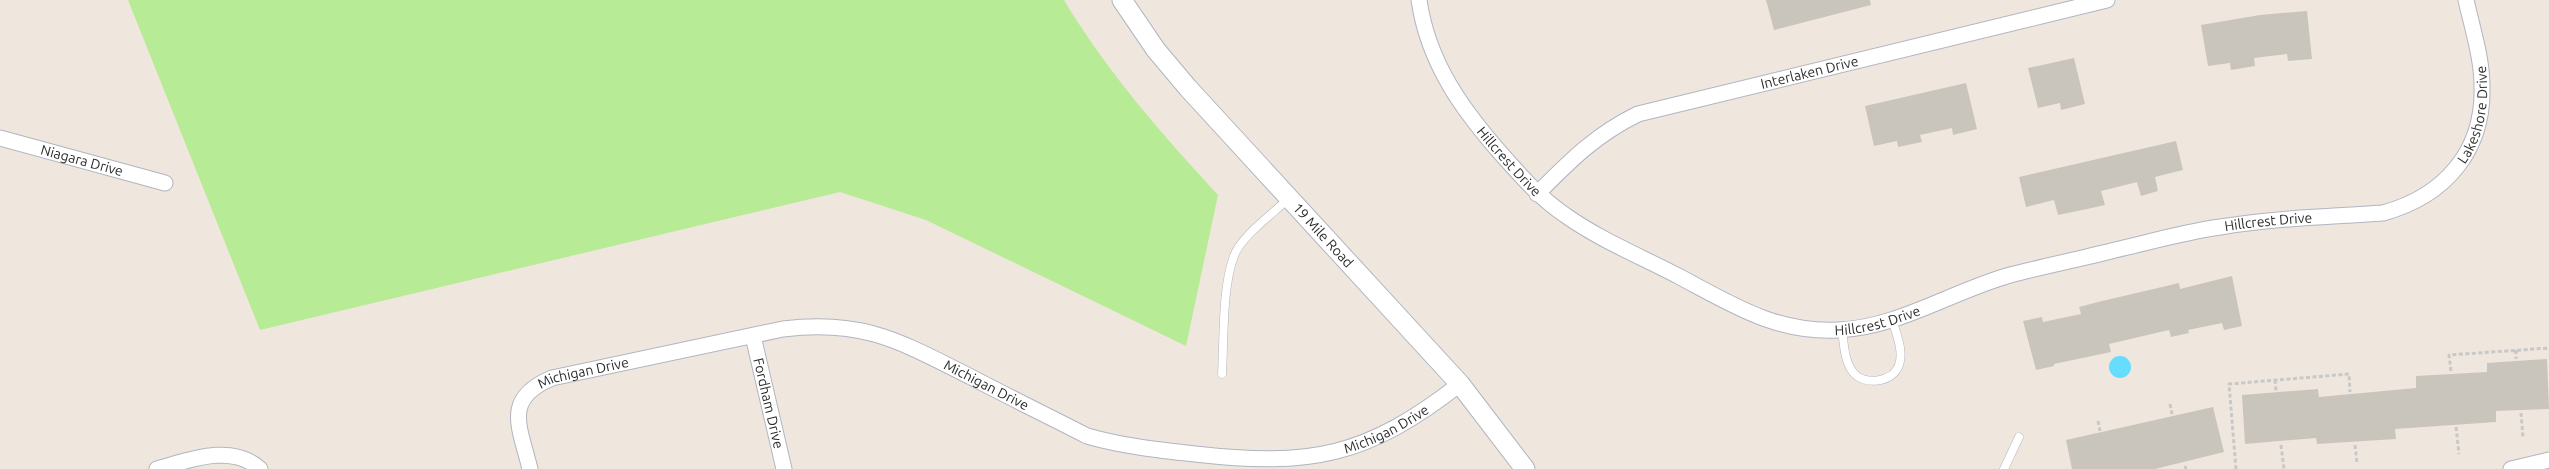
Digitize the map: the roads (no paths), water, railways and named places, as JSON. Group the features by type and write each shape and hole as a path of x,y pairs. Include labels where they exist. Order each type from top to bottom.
{"street":[{"name":"19 Mile Road","path":"1122,0 1156,50 1188,88 1460,384 1525,469"},
{"name":"Hillcrest Drive","path":"1419,0 1433,56 1443,76 1465,110 1537,194 1566,216 1592,232 1755,316 1799,329 1842,330 1892,319 1969,288 2011,275 2192,232 2248,223 2390,211 2422,199 2445,181 2456,168"},
{"name":"Interlaken Drive","path":"1537,194 1593,140 1612,127 1638,114 2107,0"},
{"name":"Lakeshore Drive","path":"2456,168 2465,157 2473,140 2482,101 2482,84 2466,0"},
{"name":"Niagara Drive","path":"0,138 165,183"},
{"name":"Michigan Drive","path":"530,469 517,415 523,395 537,384 552,378 783,329 814,325 844,327 882,335 919,349 1087,436 1114,444 1291,464 1374,439 1423,412 1460,384"},
{"name":"Fordham Drive","path":"753,336 784,469"},
{"path":"157,469 203,457 229,455 246,459 259,468"},
{"path":"2511,469 2549,460"}],"lane":[{"path":"1222,374 1227,291 1234,255 1249,236 1289,198"},
{"path":"1842,330 1847,357 1853,373 1864,380 1877,380 1890,376 1899,365 1899,343 1892,319"},
{"path":"2004,469 2019,437"}],"water":[{"path":"2120,356 2128,359 2131,367 2128,375 2120,378 2112,375 2109,367 2112,359"}]}
